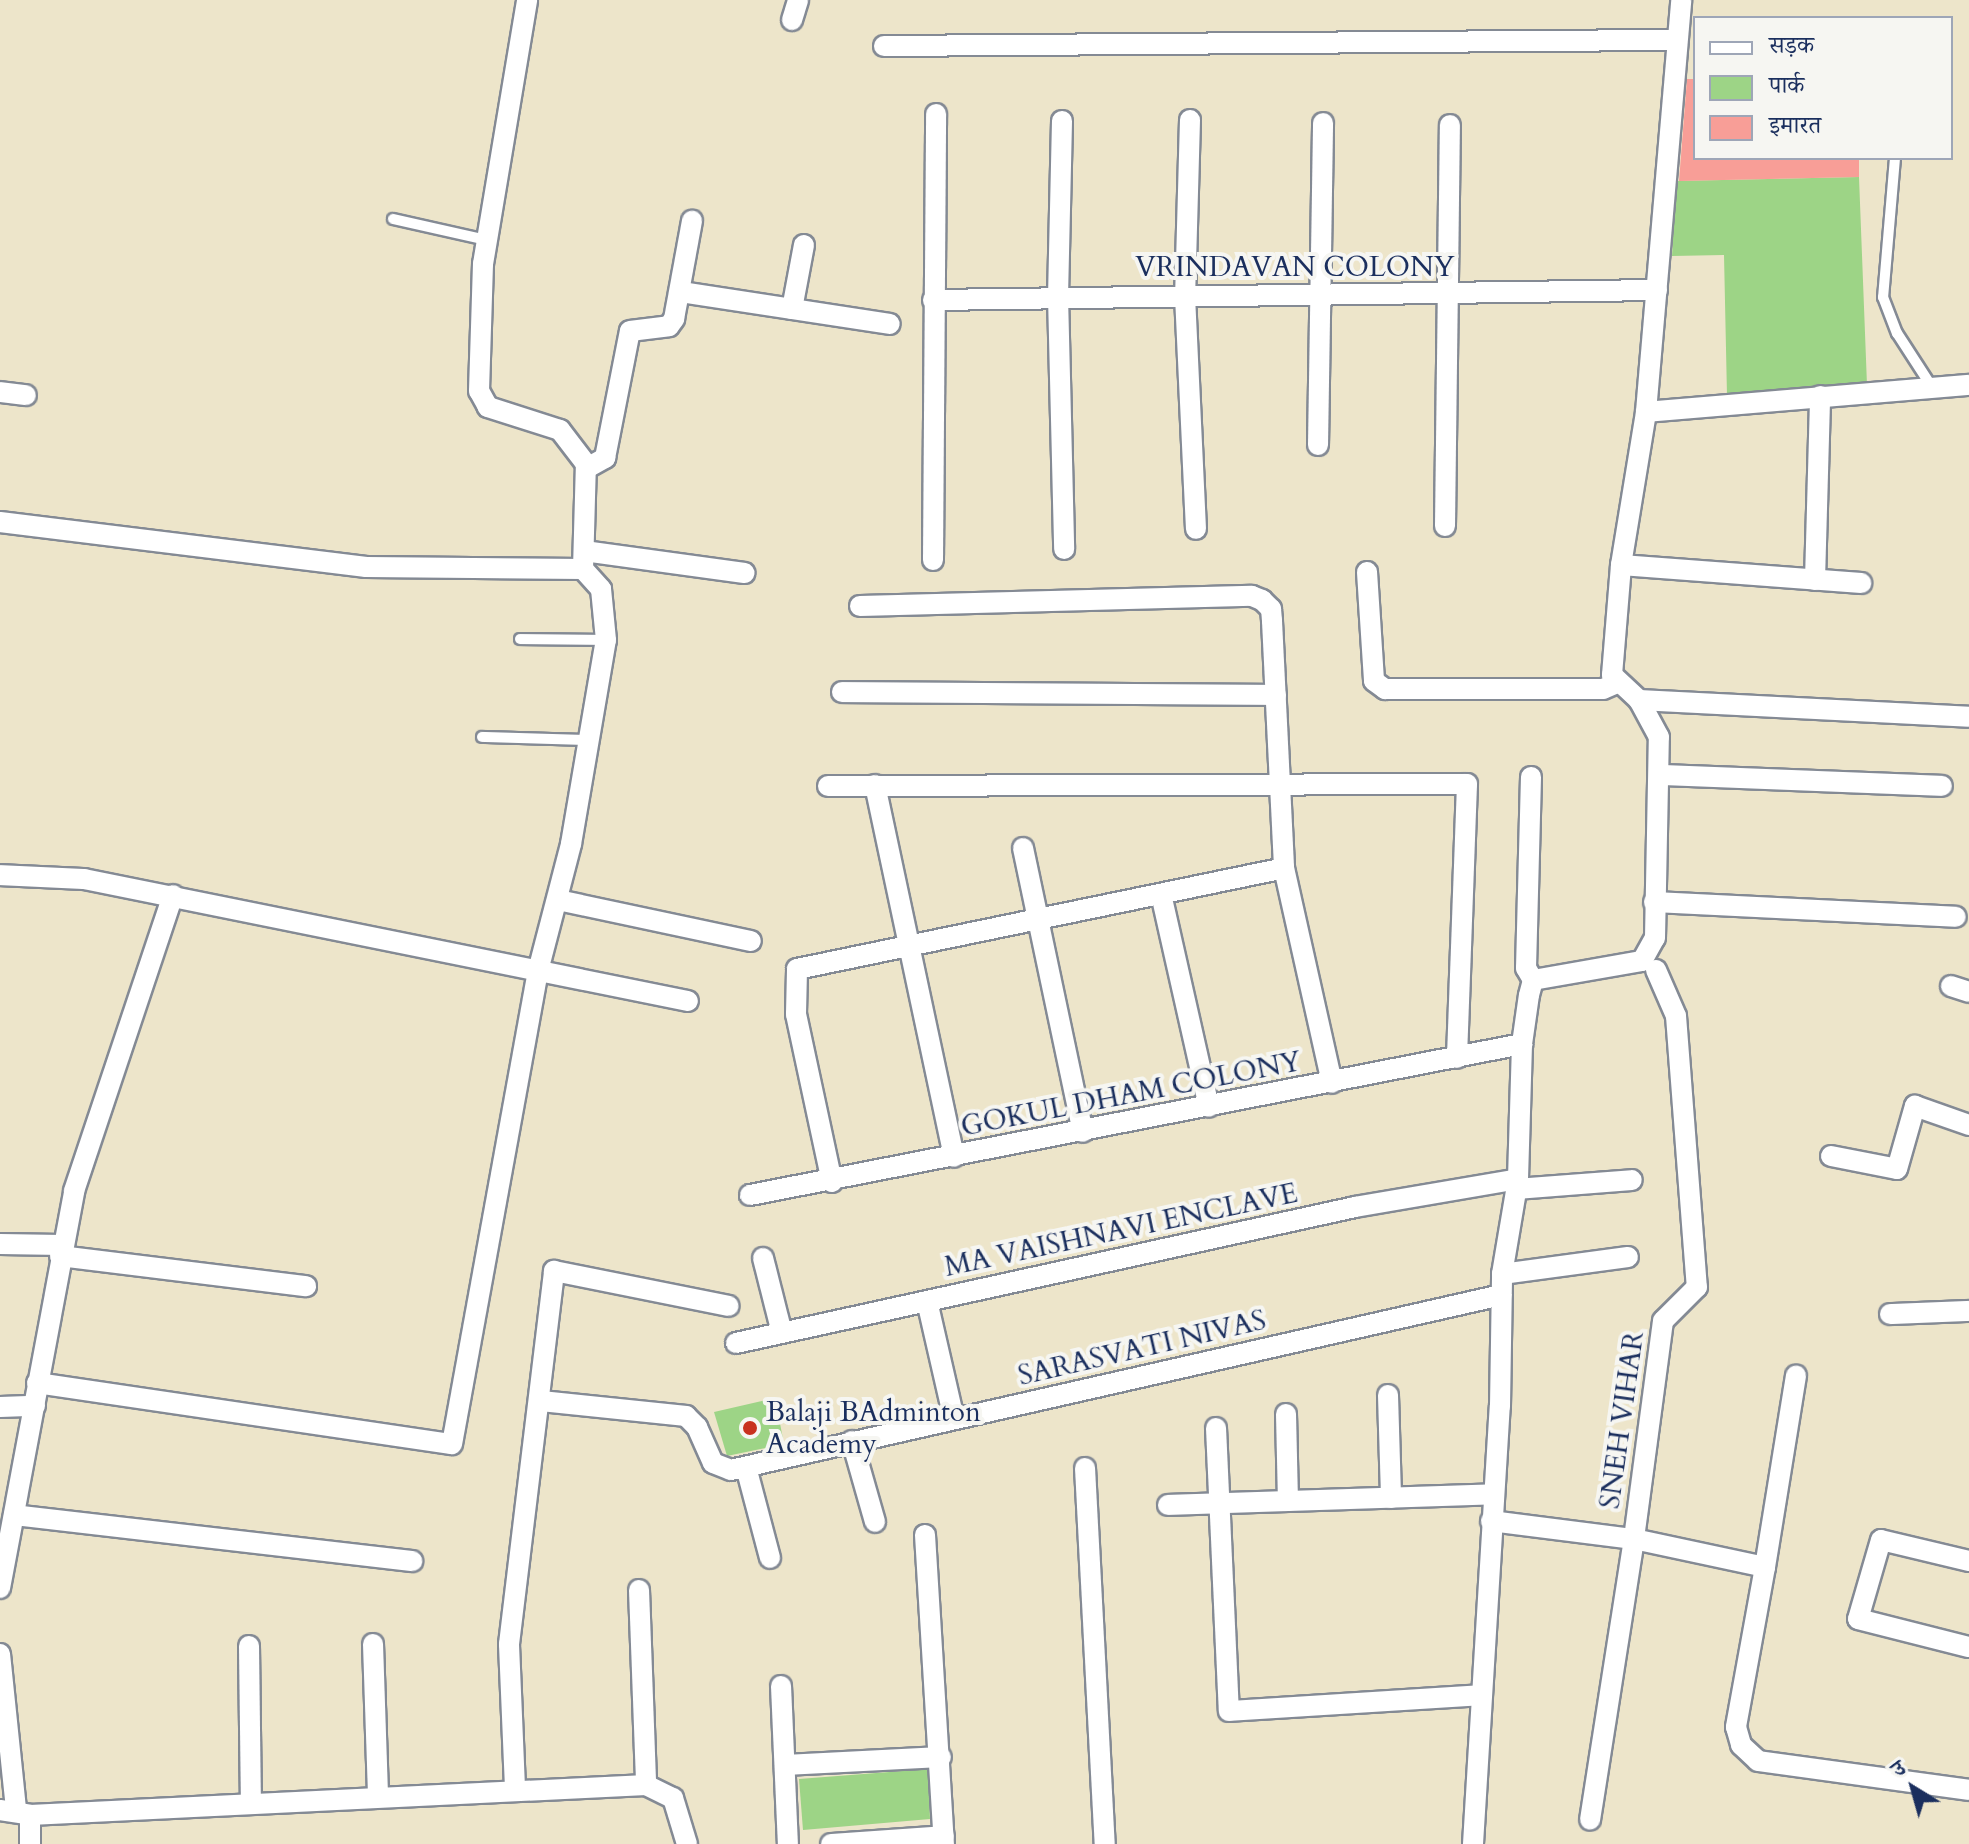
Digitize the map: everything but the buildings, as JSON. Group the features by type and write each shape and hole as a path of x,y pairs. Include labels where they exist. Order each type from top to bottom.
{"street":[{"path":"37,1383 452,1444 539,967 558,900 606,640 601,589 584,560 587,468 560,430 480,400 487,240 527,0"},
{"path":"1533,980 1642,961 1655,938 1659,737 1639,700 1617,683 1612,675 1621,565 1646,412 1674,40 1681,0"},
{"path":"884,46 1674,40"},
{"path":"933,560 936,114"},
{"path":"1190,120 1185,296 1196,529"},
{"path":"1062,121 1058,296 1064,549"},
{"path":"1318,445 1323,123"},
{"path":"1445,526 1450,125"},
{"path":"587,468 605,458 630,331 672,324 681,292 692,221"},
{"path":"792,309 804,245"},
{"name":"VRINDAVAN COLONY","path":"933,300 1657,290"},
{"path":"681,292 890,324"},
{"path":"1646,412 1969,385"},
{"path":"0,392 26,395"},
{"path":"1815,580 1820,396"},
{"path":"0,522 366,567 584,560 745,573"},
{"path":"1621,565 1861,583"},
{"path":"1367,572 1374,681 1385,689 1603,689 1617,683"},
{"path":"860,606 1252,596 1271,609 1284,868 1332,1083"},
{"path":"842,692 1276,695"},
{"path":"1639,700 1969,717"},
{"path":"1660,775 1942,786"},
{"path":"1473,1844 1502,1274 1517,1184 1522,1044 1533,980 1526,968 1531,777"},
{"path":"828,786 1467,784 1457,1058"},
{"path":"875,785 954,1157"},
{"path":"1023,848 1083,1132"},
{"path":"832,1182 796,1014 797,969 1284,868"},
{"path":"0,875 84,879 173,895 539,967 688,1001"},
{"path":"1161,894 1209,1107"},
{"path":"0,1588 61,1251 110,1075 173,895"},
{"path":"558,900 751,941"},
{"path":"1654,902 1956,917"},
{"name":"SNEH VIHAR","path":"1656,970 1676,1016 1697,1287 1663,1321 1634,1539 1765,1567"},
{"name":"GOKUL DHAM COLONY","path":"750,1195 832,1182 1522,1044"},
{"path":"1831,1156 1897,1169 1915,1106 1969,1125"},
{"name":"MA VAISHNAVI ENCLAVE","path":"736,1343 1355,1207 1517,1184 1632,1180"},
{"path":"0,1244 306,1286"},
{"path":"1502,1274 1628,1257"},
{"path":"763,1258 782,1333"},
{"path":"515,1788 509,1644 541,1401 554,1271 729,1306"},
{"name":"SARASVATI NIVAS","path":"541,1401 686,1416 719,1469 746,1467 1501,1295"},
{"path":"927,1301 954,1419"},
{"path":"1890,1314 1969,1311"},
{"path":"1796,1375 1736,1727 1741,1745 1758,1761 1969,1790"},
{"path":"1388,1395 1391,1498"},
{"path":"0,1407 35,1406"},
{"path":"1286,1414 1288,1501"},
{"path":"1216,1428 1229,1711 1481,1695"},
{"path":"852,1441 875,1522"},
{"path":"746,1467 770,1558"},
{"path":"1085,1468 1105,1844"},
{"path":"1168,1505 1493,1494"},
{"path":"14,1515 412,1561"},
{"path":"1491,1521 1634,1539 1590,1820"},
{"path":"831,1844 944,1840 925,1535"},
{"path":"1969,1561 1881,1540 1858,1619 1969,1647"},
{"path":"639,1590 646,1785"},
{"path":"373,1644 378,1796"},
{"path":"249,1646 251,1801"},
{"path":"0,1654 15,1811 30,1844"},
{"path":"781,1686 788,1844"},
{"path":"785,1765 941,1757"},
{"path":"15,1811 646,1785 673,1798 687,1844"}],"lane":[{"path":"1895,160 1883,297 1897,333 1933,389"},
{"path":"393,219 487,240"},
{"path":"520,639 606,640"},
{"path":"482,737 589,740"}],"green space":[{"path":"1859,177 1867,385 1727,396 1724,255 1672,256 1676,181"},
{"name":"Balaji BAdminton Academy","path":"775,1398 784,1444 727,1456 714,1412"},
{"path":"928,1769 930,1819 803,1830 799,1779"}],"place":[{"name":"Balaji BAdminton Academy","path":"750,1428"}]}
